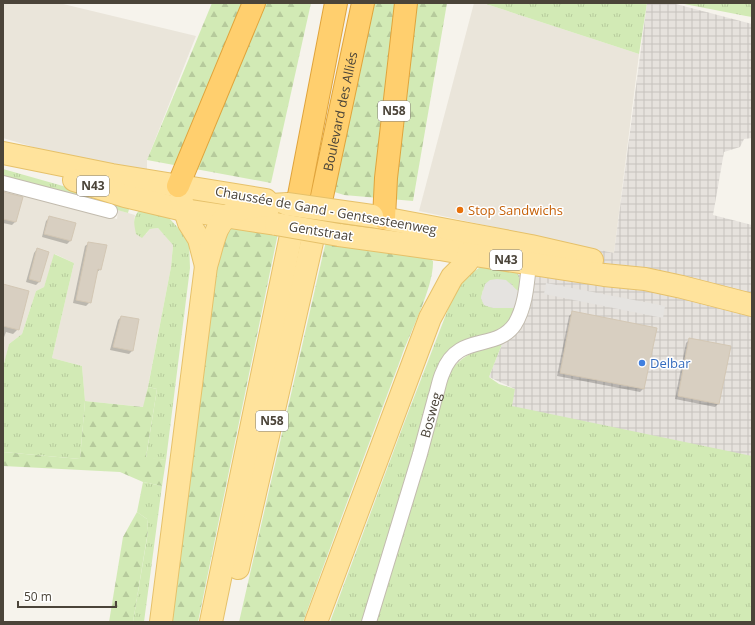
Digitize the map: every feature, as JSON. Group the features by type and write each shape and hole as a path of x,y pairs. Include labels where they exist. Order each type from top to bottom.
{"highway":[{"path":"178,186 254,3"},
{"name":"Boulevard des Alliés","path":"291,210 336,3"},
{"name":"Boulevard des Alliés","path":"317,220 363,3"},
{"name":"N58","path":"373,225 386,178 406,3"}],"main road":[{"name":"Chaussée de Gand - Gentsesteenweg","path":"3,153 112,175 178,186 240,210 291,210 373,225 421,226 530,254 616,266 645,279 748,303"},
{"name":"Gentstraat","path":"3,158 125,196 184,210 240,210 339,235 373,225 440,249 468,254 530,254"},
{"path":"178,186 189,223 199,239 206,266"},
{"path":"161,622 206,266 218,228 240,210"},
{"name":"N58","path":"211,622 291,210"},
{"name":"N58","path":"226,622 317,220"},
{"path":"316,622 430,318 442,268 440,249 433,237 421,226"},
{"path":"430,318 452,277 467,262 468,254"}],"street":[{"path":"3,183 110,212"},
{"name":"Bosweg","path":"369,622 420,454 443,372 450,359 457,352 471,345 495,340 504,336 510,330 520,314 524,299 530,254"}],"shaded area":[{"path":"3,3 59,3 196,36 147,160 147,181 3,138"},
{"path":"474,3 483,3 639,54 614,253 419,211"},
{"path":"647,3 672,3 752,24 752,138 744,139 740,147 724,152 713,215 752,225 752,457 508,408 515,389 489,377 502,344 466,340 505,229 614,253"},
{"path":"3,187 117,219 118,210 135,215 134,221 146,234 150,229 158,228 173,244 171,267 144,407 85,401 82,366 52,358 74,263 55,254 44,287 36,291 22,334 9,344 5,361 3,360"},
{"path":"490,280 506,280 518,291 516,308 493,308 484,305 481,298 485,284"},
{"path":"546,283 665,306 663,318 544,294"}],"green space":[{"path":"212,3 311,3 271,183 147,160"},
{"path":"363,3 447,3 413,201 344,195 325,189"},
{"path":"483,3 647,3 639,54"},
{"path":"679,3 752,3 752,17 746,16"},
{"path":"3,169 130,205 128,213 3,178"},
{"path":"140,209 168,217 189,241 190,268 166,460 146,458 157,389 148,387 171,267 173,245 158,228 150,229 142,238 136,234 134,221"},
{"path":"236,226 278,233 198,622 170,622 214,263 224,231"},
{"path":"326,241 424,255 433,261 430,283 303,622 239,622"},
{"path":"54,254 74,263 52,358 82,366 85,401 80,459 3,452 3,367 9,344 22,334 36,291 44,287"},
{"path":"482,266 517,272 521,282 518,291 511,283 483,290 481,298 484,305 493,308 516,308 505,329 456,347 363,622 330,622 455,291 464,278"},
{"path":"502,344 489,377 499,384 515,389 512,406 752,456 752,622 376,622 450,371 462,359 473,353"},
{"path":"148,387 157,389 146,457 166,460 162,486 143,482 120,472 3,466 3,452 80,459 85,401 143,407"},
{"path":"143,482 162,486 144,622 133,622 148,532 147,519 137,512"},
{"path":"137,512 147,519 148,531 133,622 109,622 123,537"}],"building":[{"path":"3,192 23,197 16,222 3,219"},
{"path":"49,216 76,223 71,241 44,234"},
{"path":"88,242 107,245 101,270 98,269 91,303 76,300"},
{"path":"37,248 49,252 40,282 29,279"},
{"path":"3,284 29,291 19,330 3,326"},
{"path":"572,311 657,328 644,389 560,373"},
{"path":"121,316 139,319 133,351 113,347"},
{"path":"689,338 731,346 719,404 678,396"}],"place":[{"name":"Stop Sandwichs","path":"460,210"},
{"name":"Delbar","path":"642,363"}]}
